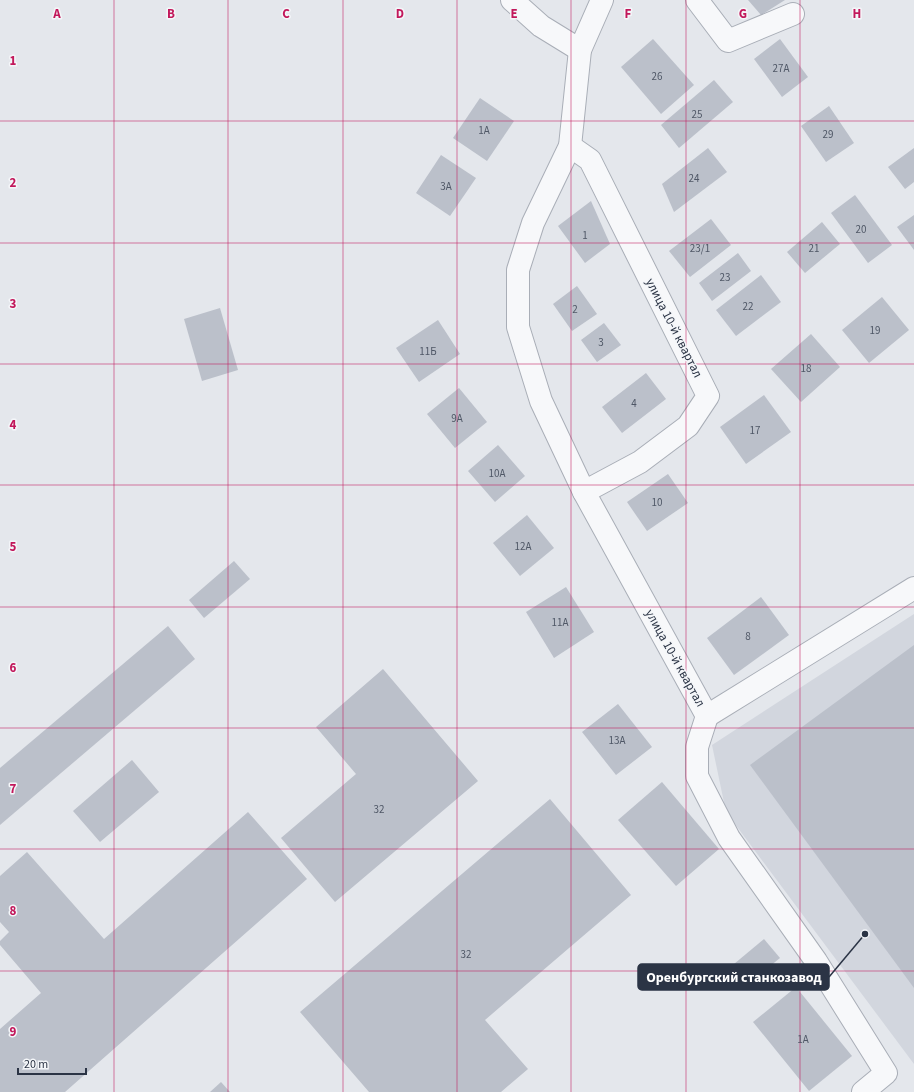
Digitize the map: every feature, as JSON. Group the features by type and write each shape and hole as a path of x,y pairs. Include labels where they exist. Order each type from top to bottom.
{"street":[{"path":"512,0 540,26 580,50"},
{"name":"улица 10-й квартал","path":"602,0 580,50 570,146 533,222 518,270 518,327 541,401 584,492 707,716 914,588"},
{"path":"697,0 728,41 793,14"},
{"name":"улица 10-й квартал","path":"570,146 590,160 708,396 688,426 640,462 584,492"},
{"path":"707,716 697,747 697,776 729,838 816,961 886,1073 863,1092"}],"shaded area":[{"path":"914,614 914,1064 726,812 712,745"}],"building":[{"path":"748,0 785,0 761,15"},
{"path":"653,39 694,85 661,114 621,67"},
{"path":"780,39 808,77 782,97 754,59"},
{"path":"714,80 733,102 679,148 661,125"},
{"path":"480,98 514,121 487,161 453,138"},
{"path":"829,106 854,143 826,162 801,126"},
{"path":"708,148 727,172 674,212 662,184"},
{"path":"914,148 914,182 905,189 888,167"},
{"path":"441,155 476,178 450,216 416,193"},
{"path":"855,195 892,245 868,263 831,213"},
{"path":"591,201 610,244 585,263 558,226"},
{"path":"914,215 914,250 897,227"},
{"path":"711,219 731,245 690,277 669,251"},
{"path":"822,222 840,244 805,273 787,252"},
{"path":"738,253 751,271 712,301 699,283"},
{"path":"761,275 781,302 736,336 716,310"},
{"path":"577,286 597,314 572,331 553,304"},
{"path":"882,297 909,330 869,363 842,330"},
{"path":"220,308 238,370 202,381 184,319"},
{"path":"438,320 460,354 419,382 396,348"},
{"path":"604,323 621,345 597,362 581,340"},
{"path":"811,334 840,367 801,402 771,369"},
{"path":"646,373 666,399 622,433 602,407"},
{"path":"459,388 487,422 455,448 427,414"},
{"path":"764,395 791,432 746,464 720,427"},
{"path":"498,445 525,476 495,502 468,471"},
{"path":"668,474 688,503 647,531 627,502"},
{"path":"527,515 554,548 520,576 493,543"},
{"path":"234,561 250,579 204,618 189,600"},
{"path":"566,587 594,632 554,658 526,612"},
{"path":"761,597 789,635 734,675 707,638"},
{"path":"168,626 195,659 0,825 0,768"},
{"path":"914,645 914,988 750,765"},
{"path":"383,669 478,781 335,902 281,838 356,774 316,727"},
{"path":"618,704 652,747 616,775 582,732"},
{"path":"132,760 159,792 100,842 73,811"},
{"path":"662,782 719,849 676,886 618,820"},
{"path":"550,799 631,895 485,1020 528,1069 501,1092 369,1092 300,1012"},
{"path":"248,812 307,879 65,1092 0,1092 0,1029 41,993 0,945 0,941 9,932 0,922 0,876 27,852 104,939"},
{"path":"764,939 780,958 749,983 734,964"},
{"path":"796,987 852,1056 809,1091 753,1022"},
{"path":"221,1082 230,1092 210,1092"}],"place":[{"name":"Оренбургский станкозавод","path":"865,934"}]}
